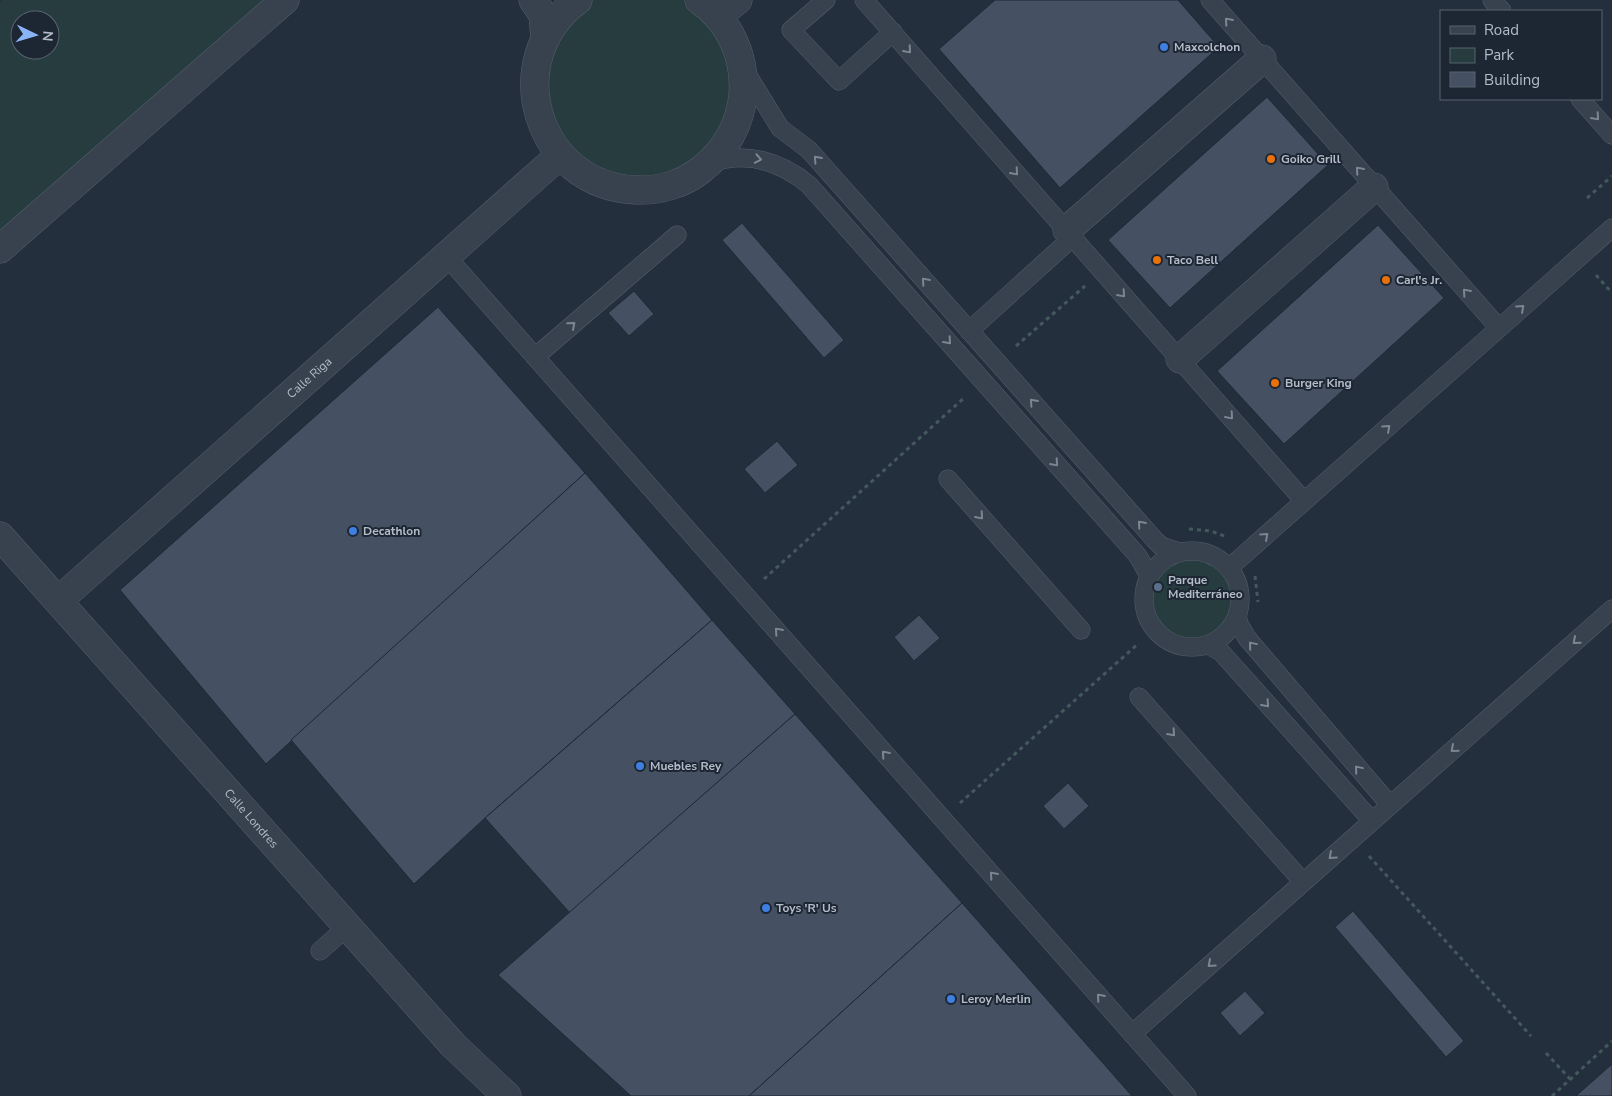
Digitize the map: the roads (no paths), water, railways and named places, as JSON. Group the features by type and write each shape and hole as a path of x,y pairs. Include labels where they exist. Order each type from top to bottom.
{"street":[{"path":"0,249 285,0"},
{"path":"533,0 543,15 545,39"},
{"path":"578,0 556,22 545,39 535,70 536,106 541,124 560,155 590,178 626,190 664,188 682,182 710,163 726,144 736,126 742,106 742,66 737,47 719,5"},
{"path":"1070,234 1262,59"},
{"name":"Calle Riga","path":"58,601 560,155"},
{"path":"1180,359 1374,187"},
{"name":"Calle Londres","path":"0,536 452,1045 507,1096"}],"lane":[{"path":"826,0 792,30 839,81 892,32"},
{"path":"864,0 1304,501"},
{"path":"1210,0 1499,328"},
{"path":"1492,0 1501,10"},
{"path":"742,66 780,128 809,150 1154,539 1161,546 1178,552"},
{"path":"1581,100 1612,135"},
{"path":"710,163 741,157 758,158 792,172 809,184 1138,556 1149,576"},
{"path":"1229,568 1612,228"},
{"path":"969,331 1070,234"},
{"path":"535,357 677,235"},
{"path":"447,257 1187,1096"},
{"path":"948,480 1081,630"},
{"path":"1237,615 1227,632 1208,645 1190,648 1178,645 1156,632 1148,619 1144,605 1144,590 1149,576 1156,566 1178,552 1192,550 1206,552 1218,558 1236,578 1239,590 1237,615 1239,624 1247,638 1390,805"},
{"path":"1132,1034 1612,609"},
{"path":"1208,645 1221,652 1372,821"},
{"path":"1139,697 1303,882"},
{"path":"320,951 347,927"}],"place":[{"name":"Maxcolchon","path":"1164,47"},
{"name":"Goiko Grill","path":"1271,159"},
{"name":"Taco Bell","path":"1157,260"},
{"name":"Carl's Jr.","path":"1386,280"},
{"name":"Burger King","path":"1275,383"},
{"name":"Decathlon","path":"353,531"},
{"name":"Parque Mediterráneo","path":"1158,587"},
{"name":"Muebles Rey","path":"640,766"},
{"name":"Toys 'R' Us","path":"766,908"},
{"name":"Leroy Merlin","path":"951,999"}]}
